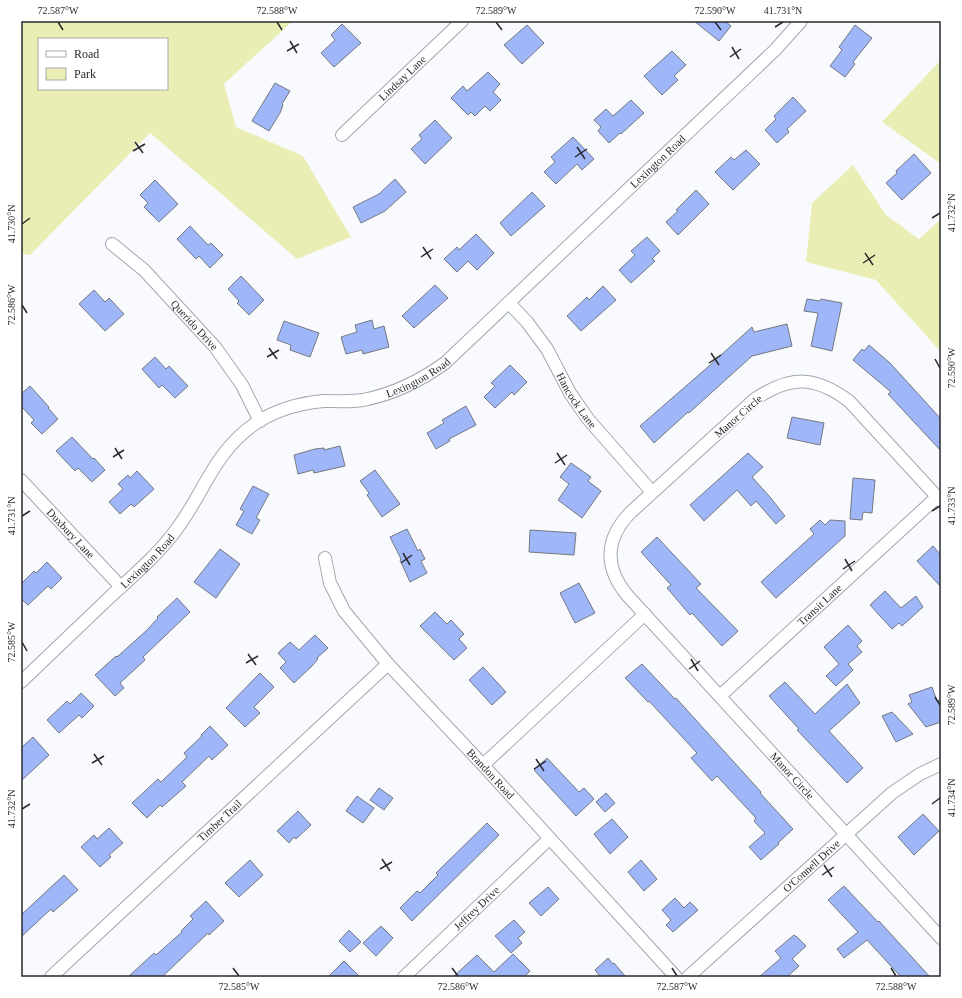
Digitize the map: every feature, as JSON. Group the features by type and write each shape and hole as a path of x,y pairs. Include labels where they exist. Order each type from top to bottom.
{"street":[{"name":"Lindsay Lane","path":"342,135 462,21"},
{"name":"Lexington Road","path":"21,682 159,550 186,516 223,453 244,432 260,420 282,410 296,406 318,402 344,402 368,399 397,391 414,383 445,363 776,50 799,21"},
{"name":"Querido Drive","path":"112,244 144,270 215,347 242,384 260,420"},
{"name":"Hancock Lane","path":"509,303 527,322 547,349 570,393 584,415 652,492"},
{"name":"Manor Circle","path":"939,499 849,401 830,388 817,383 804,381 784,384 755,399 630,513 614,534 610,553 611,562 621,588 941,938"},
{"name":"Duxbury Lane","path":"21,480 121,587"},
{"name":"Transit Lane","path":"720,696 939,499"},
{"name":"Brandon Road","path":"325,558 330,583 344,611 388,664 676,977"},
{"path":"483,766 645,614"},
{"name":"Timber Trail","path":"50,977 388,664"},
{"name":"O'Connell Drive","path":"688,977 901,786 920,774 941,764"},
{"name":"Jeffrey Drive","path":"404,977 549,839"}],"green space":[{"path":"21,21 293,21 224,84 236,127 303,156 351,237 297,259 150,133 30,255 21,254"},
{"path":"941,60 941,164 882,122"},
{"path":"853,165 886,215 919,239 941,219 941,352 876,280 806,262 812,203"}],"building":[{"path":"694,21 725,21 731,26 719,41"},
{"path":"342,24 361,43 334,67 321,53 335,40 331,35"},
{"path":"527,25 544,43 522,64 504,45"},
{"path":"855,25 872,38 853,62 855,64 845,77 830,66 842,50 839,47"},
{"path":"672,51 686,65 674,76 678,80 662,95 644,76"},
{"path":"488,72 500,84 493,92 501,100 490,111 485,106 475,116 471,112 468,115 451,98 463,86 467,91"},
{"path":"275,83 290,91 282,104 280,113 269,131 252,121"},
{"path":"793,97 806,111 787,129 789,132 777,143 765,130 776,119 774,116"},
{"path":"631,100 644,113 609,143 598,131 601,127 594,120 606,109 613,116"},
{"path":"435,120 452,138 425,164 411,149 422,139 419,135"},
{"path":"573,137 594,159 582,170 577,164 556,184 544,172 555,162 551,157"},
{"path":"746,150 760,164 733,190 715,172 731,157 734,160"},
{"path":"914,154 931,173 902,200 886,183"},
{"path":"395,179 406,192 385,211 361,223 353,207 379,194"},
{"path":"155,180 178,204 159,222 144,207 148,203 140,195"},
{"path":"696,190 709,204 678,235 666,222 678,211 676,210"},
{"path":"532,192 545,206 511,236 500,223"},
{"path":"190,226 208,245 211,243 223,255 210,268 199,256 196,259 177,239"},
{"path":"476,234 494,253 477,270 468,261 457,272 444,259 457,247 459,250"},
{"path":"647,237 660,251 652,259 655,261 631,283 619,270 635,255 631,251"},
{"path":"241,276 264,300 249,315 237,303 239,301 228,289"},
{"path":"435,285 448,298 414,328 402,316"},
{"path":"603,286 616,300 581,331 567,316 587,297 589,300"},
{"path":"94,290 105,302 109,298 124,314 105,331 79,304"},
{"path":"807,299 820,301 821,299 842,303 832,351 811,346 818,313 804,311"},
{"path":"372,320 374,329 384,326 389,347 363,354 362,350 346,354 341,337 357,332 355,325"},
{"path":"284,321 319,333 310,357 290,350 291,345 277,340"},
{"path":"787,324 792,346 752,356 654,443 640,426 752,327 754,332"},
{"path":"869,345 890,363 941,419 941,451 888,394 891,392 853,360 862,349 864,351"},
{"path":"155,357 166,369 169,366 188,386 175,398 162,385 159,388 142,369"},
{"path":"510,365 527,382 514,395 512,392 495,408 484,397 495,386 491,383"},
{"path":"30,386 58,419 42,434 31,423 34,420 21,406 21,394"},
{"path":"466,406 476,425 449,439 450,441 436,449 427,433 444,423 442,420"},
{"path":"792,417 824,423 820,445 787,438"},
{"path":"72,437 105,470 92,482 78,468 75,471 56,451"},
{"path":"340,446 345,466 314,473 313,470 298,474 294,455 315,449 324,448 324,450"},
{"path":"748,453 763,467 752,477 785,516 776,524 756,501 751,506 737,490 704,521 690,505"},
{"path":"571,463 591,477 588,481 601,491 582,518 558,500 569,484 560,477"},
{"path":"375,470 400,504 382,517 367,495 369,493 360,481"},
{"path":"137,471 154,489 134,507 131,504 120,514 109,502 123,489 118,484 128,475 130,478"},
{"path":"853,478 875,480 872,513 863,512 862,520 850,519"},
{"path":"253,486 269,494 256,518 260,520 252,534 236,525 244,511 240,509"},
{"path":"820,520 825,525 830,520 845,521 845,536 776,598 761,582 814,534 810,529"},
{"path":"407,529 418,551 420,549 425,559 421,561 427,573 410,582 390,537"},
{"path":"530,530 576,533 574,555 529,552"},
{"path":"657,537 701,584 696,588 738,631 722,646 692,613 690,615 667,588 671,585 641,552"},
{"path":"933,546 941,555 941,587 917,561"},
{"path":"220,549 240,564 216,598 194,582"},
{"path":"47,562 62,578 51,589 48,586 28,605 21,599 21,584 34,571 36,573"},
{"path":"579,583 595,613 575,623 560,593"},
{"path":"885,591 901,608 916,596 923,607 902,626 899,623 892,629 870,605"},
{"path":"177,598 190,612 143,657 145,660 120,683 124,688 115,696 95,675 147,630 158,618 157,617"},
{"path":"435,612 447,624 451,620 464,634 459,639 467,648 454,660 420,626"},
{"path":"848,625 862,641 857,646 862,652 848,664 853,670 836,686 826,676 839,664 824,647"},
{"path":"315,635 328,648 294,683 280,668 286,662 278,653 290,642 299,650"},
{"path":"642,664 675,699 676,698 793,829 761,860 749,847 765,833 754,821 756,818 717,776 712,781 691,758 697,753 649,701 648,702 625,678"},
{"path":"483,667 506,692 492,705 469,680"},
{"path":"260,673 274,687 254,707 260,713 245,727 226,708"},
{"path":"785,682 815,714 847,684 860,703 829,731 863,768 847,783 797,730 799,729 769,696"},
{"path":"932,687 937,701 941,700 941,722 926,727 908,704 912,702 909,695"},
{"path":"81,693 94,706 82,718 79,715 59,733 47,720 67,701 70,704"},
{"path":"892,712 913,734 896,742 882,716"},
{"path":"210,726 228,745 212,760 209,756 182,782 186,786 162,807 160,805 147,818 132,803 158,779 161,782 187,757 184,753"},
{"path":"33,737 49,755 21,781 21,748"},
{"path":"547,758 579,792 584,788 594,799 576,816 534,770"},
{"path":"379,788 393,798 384,810 370,800"},
{"path":"606,793 615,803 605,812 596,802"},
{"path":"357,796 374,808 363,823 346,811"},
{"path":"298,811 311,825 296,839 294,837 289,843 277,831"},
{"path":"923,814 939,831 914,855 898,837"},
{"path":"612,819 628,837 610,854 594,834"},
{"path":"487,823 499,835 412,921 400,908 417,891 420,893 438,875 436,873"},
{"path":"109,828 123,843 109,855 111,857 100,867 81,847 94,835 97,839"},
{"path":"250,860 263,875 239,897 225,883"},
{"path":"641,860 657,879 644,891 628,872"},
{"path":"64,875 78,890 53,912 51,909 21,937 21,915"},
{"path":"844,886 878,922 879,921 930,977 901,977 867,940 844,958 837,949 858,932 828,900"},
{"path":"548,887 559,899 541,916 529,903"},
{"path":"675,898 684,908 690,902 698,910 673,932 666,925 671,920 662,910"},
{"path":"206,901 224,921 209,935 208,933 162,977 128,977 154,953 156,955 182,932 181,931 193,919 190,916"},
{"path":"514,920 525,932 518,938 522,943 511,953 495,936"},
{"path":"381,926 393,938 376,956 363,943"},
{"path":"349,930 361,942 350,952 339,941"},
{"path":"794,935 806,946 792,959 799,966 787,977 759,977 781,958 775,951"},
{"path":"513,954 530,971 524,977 453,977 477,955 494,972"},
{"path":"608,958 626,977 599,977 600,976 595,970"},
{"path":"344,961 360,977 328,977"}]}
